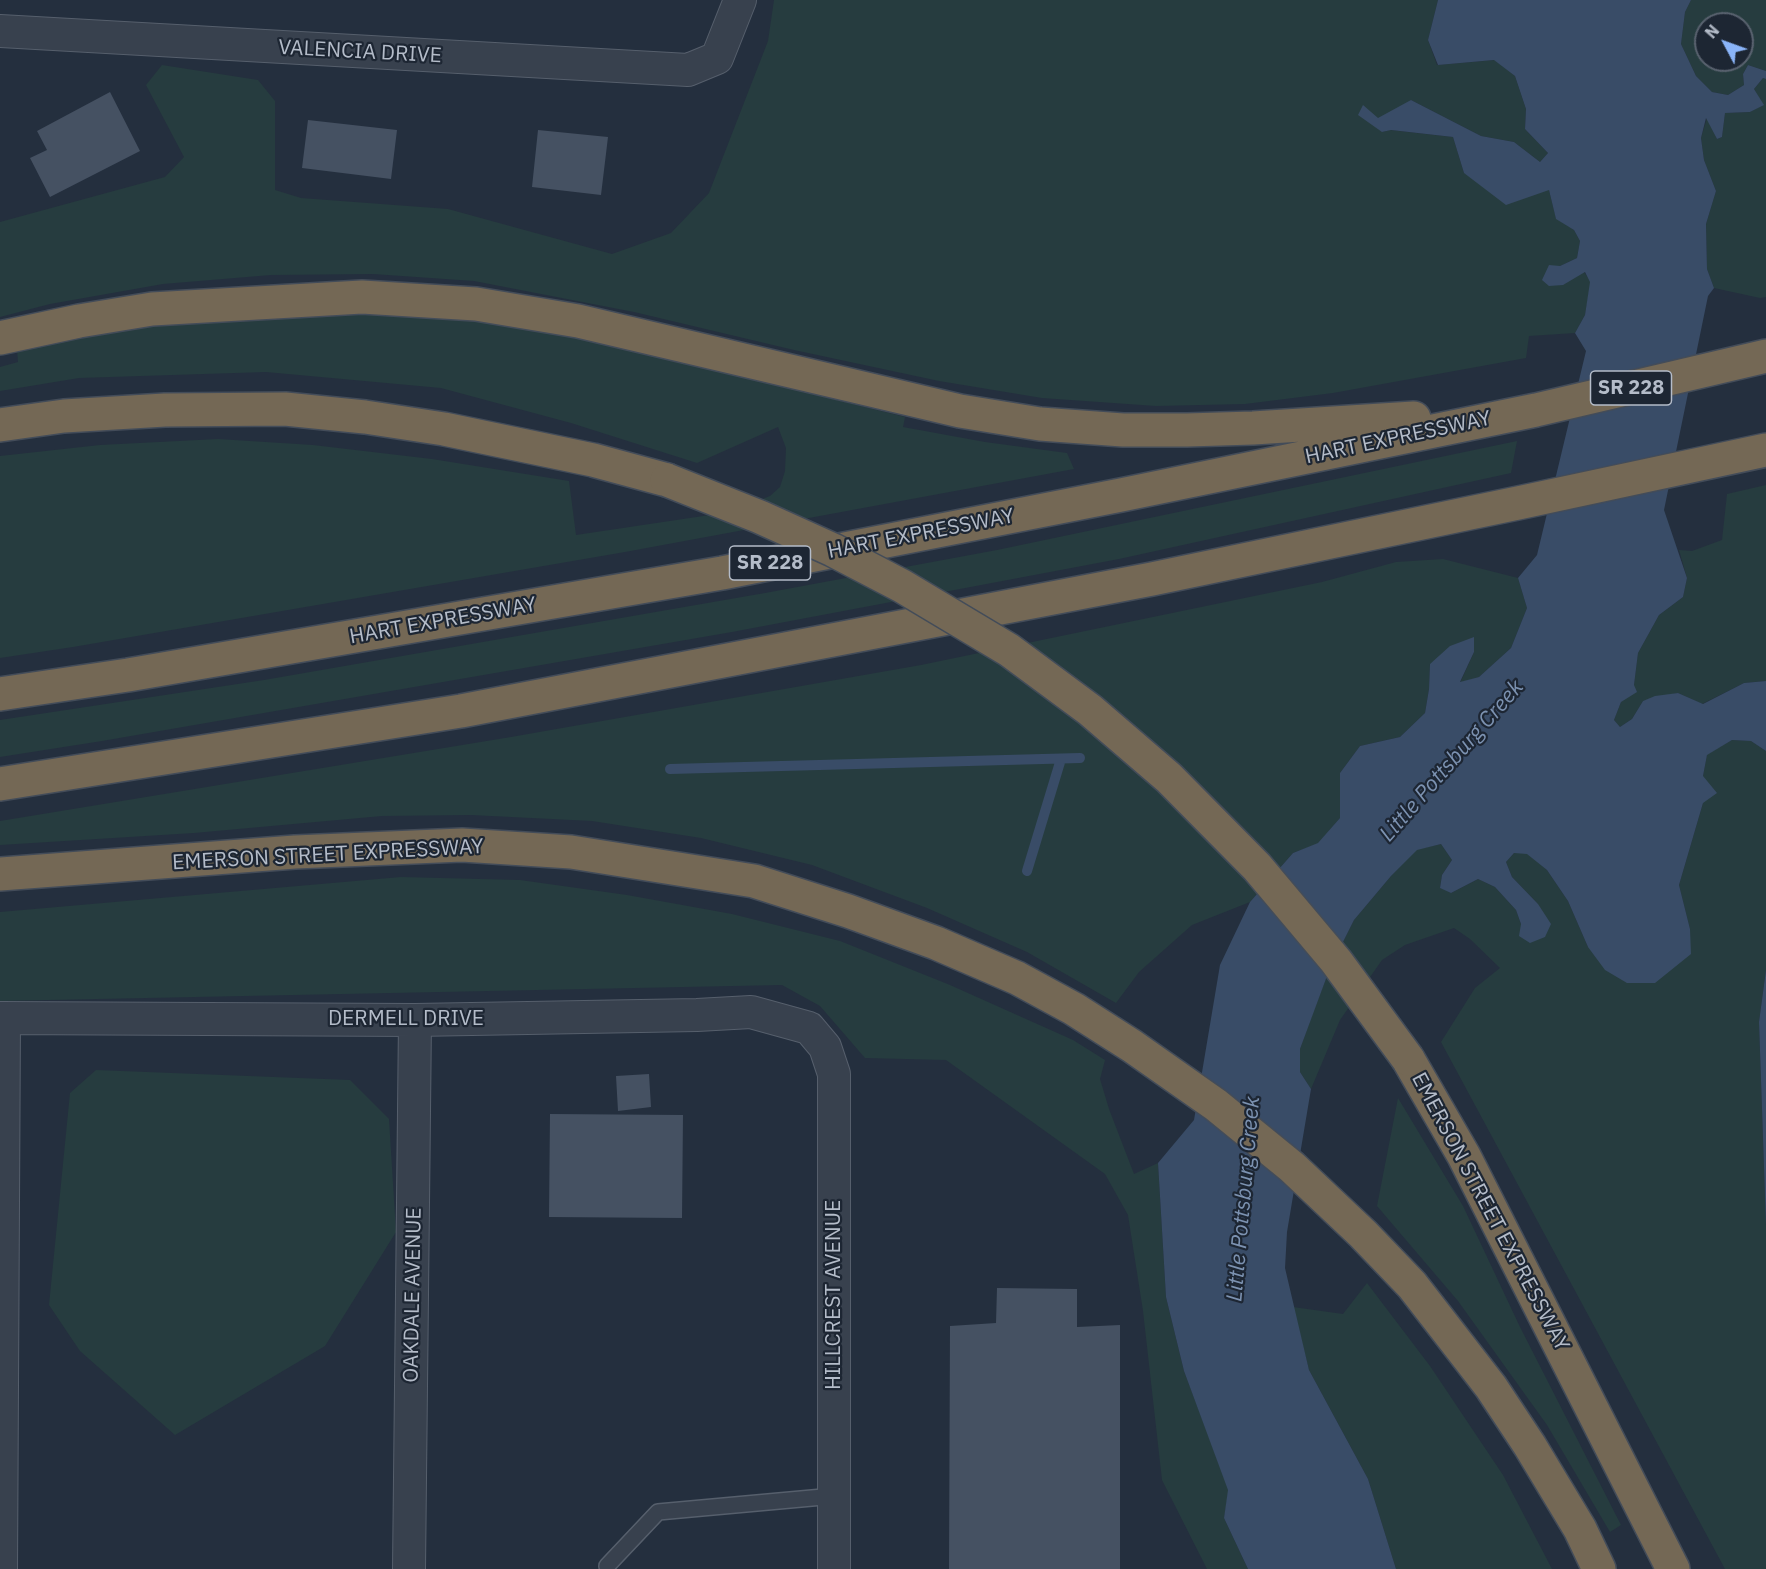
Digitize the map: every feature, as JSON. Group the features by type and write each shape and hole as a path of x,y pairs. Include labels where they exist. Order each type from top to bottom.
{"highway":[{"path":"0,338 79,321 152,309 258,301 362,297 476,304 578,321 960,411 1040,424 1123,430 1209,429 1536,410"},
{"name":"HART EXPRESSWAY","path":"0,694 140,674 722,573 1121,495 1536,410 1766,356"},
{"name":"EMERSON STREET EXPRESSWAY","path":"0,425 64,416 165,410 285,410 365,417 444,429 593,460 667,480 823,545 902,586 1009,650 1090,710 1169,778 1257,867 1336,961 1408,1059 1480,1185 1673,1569"},
{"path":"0,784 461,711 1152,579 1766,450"},
{"name":"EMERSON STREET EXPRESSWAY","path":"0,874 296,852 462,845 571,852 754,881 848,911 936,943 1017,978 1074,1009 1132,1046 1216,1105 1292,1167 1363,1234 1412,1285 1491,1387 1580,1529 1599,1569"}],"street":[{"name":"VALENCIA DRIVE","path":"0,31 688,70 717,58 740,0"},
{"name":"DERMELL DRIVE","path":"2,1018 416,1020 751,1012 808,1028"},
{"path":"1,1569 2,1018"},
{"name":"OAKDALE AVENUE","path":"409,1569 416,1020"},
{"name":"HILLCREST AVENUE","path":"808,1028 825,1047 834,1074 834,1569"}],"lane":[{"path":"608,1566 658,1512 834,1496"}],"green space":[{"path":"774,0 1438,0 1428,40 1437,65 1495,60 1515,76 1526,109 1525,129 1548,153 1540,162 1514,142 1481,136 1411,100 1382,132 1390,130 1453,137 1464,173 1549,190 1556,218 1574,230 1580,241 1577,258 1560,266 1584,272 1591,282 1585,315 1575,333 1529,336 1526,358 1333,393 1245,404 1156,406 1042,398 939,381 634,312 474,281 373,274 271,275 163,284 50,304 0,317 0,222 165,177 184,157 146,85 162,65 258,80 275,101 275,190 301,198 448,209 612,254 671,233 709,193 768,41"},
{"path":"1691,0 1766,0 1766,71 1754,67 1754,12 1694,12 1694,72 1681,44 1685,12"},
{"path":"1694,72 1744,72 1744,85 1728,95 1712,92"},
{"path":"1763,78 1766,79 1766,297 1760,298 1714,288 1707,269 1706,224 1716,191 1704,160 1701,138 1707,118 1717,139 1722,137 1725,113 1750,112 1763,105 1754,89"},
{"path":"329,310 406,312 527,325 905,417 903,427 985,442 1067,453 1074,469 625,552 0,658 0,456 100,445 218,439 313,445 432,459 569,481 576,535 730,512 770,496 780,487 785,471 786,448 778,427 697,463 571,423 441,388 266,372 79,378 0,391 0,367 18,362 17,349 159,323"},
{"path":"1517,441 1511,473 1119,559 732,632 0,757 0,720 264,680 765,593 997,550"},
{"path":"1766,485 1766,681 1744,683 1702,704 1678,693 1643,701 1632,719 1620,727 1614,720 1621,702 1634,685 1638,653 1659,615 1683,597 1687,578 1679,550 1692,551 1722,540 1727,494"},
{"path":"1443,559 1518,578 1527,608 1511,648 1479,677 1460,683 1474,652 1474,638 1430,664 1425,713 1400,737 1360,746 1340,773 1340,818 1318,844 1293,853 1250,902 1192,925 1139,972 1116,1003 1027,952 927,908 812,865 701,838 592,821 471,815 382,816 194,833 0,845 0,821 511,737 921,665 1322,582 1396,562"},
{"path":"1732,740 1751,741 1766,751 1766,970 1759,1022 1766,1225 1766,1569 1725,1569 1441,1042 1475,988 1500,968 1470,939 1454,928 1405,945 1382,960 1340,1020 1311,1089 1300,1072 1300,1049 1313,1012 1330,968 1354,920 1417,849 1441,844 1452,860 1442,875 1440,887 1451,893 1478,879 1495,887 1516,910 1521,924 1538,904 1512,877 1506,862 1514,853 1527,853 1547,870 1568,901 1588,947 1690,929 1679,885 1703,803 1703,776 1707,754"},
{"path":"401,877 520,880 627,895 732,914 840,941 950,985 1073,1040 1105,1060 1100,1079 1134,1174 1158,1163 1166,1297 1184,1371 1229,1490 1224,1518 1248,1569 1207,1569 1162,1480 1143,1311 1128,1215 1105,1174 946,1060 865,1058 820,1006 782,985 0,1001 0,912"},
{"path":"96,1070 350,1080 389,1119 396,1232 325,1346 175,1435 80,1351 49,1305 70,1093"},
{"path":"1398,1098 1463,1206 1520,1327 1621,1525 1610,1532 1547,1425 1458,1301 1377,1206"},
{"path":"1367,1283 1430,1366 1503,1475 1552,1569 1396,1569 1368,1479 1309,1370 1293,1307 1343,1314"}],"water":[{"name":"Little Pottsburg Creek","path":"1438,0 1691,0 1685,12 1681,44 1696,76 1712,92 1728,95 1744,85 1744,72 1754,72 1754,67 1766,71 1766,79 1763,78 1754,89 1764,105 1750,112 1725,113 1722,137 1717,139 1706,118 1701,138 1704,160 1716,191 1706,224 1707,269 1714,288 1708,296 1664,510 1687,578 1683,597 1659,615 1638,653 1634,685 1637,692 1621,702 1614,720 1620,727 1632,719 1643,701 1655,696 1678,693 1703,704 1744,683 1766,681 1766,751 1751,741 1732,740 1707,755 1703,776 1717,793 1703,803 1679,885 1690,929 1691,954 1655,983 1627,983 1605,970 1588,947 1568,901 1547,870 1527,854 1514,853 1506,862 1512,877 1538,904 1551,924 1545,937 1530,943 1519,936 1521,924 1516,910 1495,887 1478,879 1451,893 1440,888 1442,875 1452,860 1441,844 1417,850 1391,876 1354,920 1330,968 1300,1049 1300,1072 1311,1089 1287,1232 1285,1268 1309,1370 1368,1479 1396,1569 1248,1569 1224,1518 1228,1490 1184,1371 1166,1297 1158,1163 1194,1120 1220,965 1250,902 1293,853 1318,843 1340,818 1340,773 1360,746 1400,737 1425,713 1430,664 1450,646 1474,637 1474,652 1460,682 1479,677 1511,648 1527,608 1518,578 1537,555 1586,351 1575,333 1585,315 1590,282 1585,272 1563,285 1549,286 1542,280 1549,265 1560,266 1577,258 1580,241 1574,230 1556,219 1549,190 1506,205 1464,173 1453,137 1391,130 1382,132 1358,115 1363,105 1378,118 1411,100 1481,136 1514,142 1540,162 1548,153 1525,129 1526,109 1515,76 1494,60 1438,65 1428,40"},
{"path":"1766,970 1766,1225 1759,1022"}],"building":[{"path":"110,92 140,151 50,197 30,158 47,150 37,131"},
{"path":"308,120 397,130 391,179 302,168"},
{"path":"538,130 608,137 601,195 532,187"},
{"path":"649,1074 651,1107 618,1111 616,1076"},
{"path":"550,1114 683,1115 682,1218 549,1217"},
{"path":"997,1288 1077,1289 1077,1327 1120,1325 1120,1569 949,1569 950,1326 996,1323"}],"waterway":[{"path":"670,769 1080,758"},
{"path":"1027,871 1061,759"}]}
